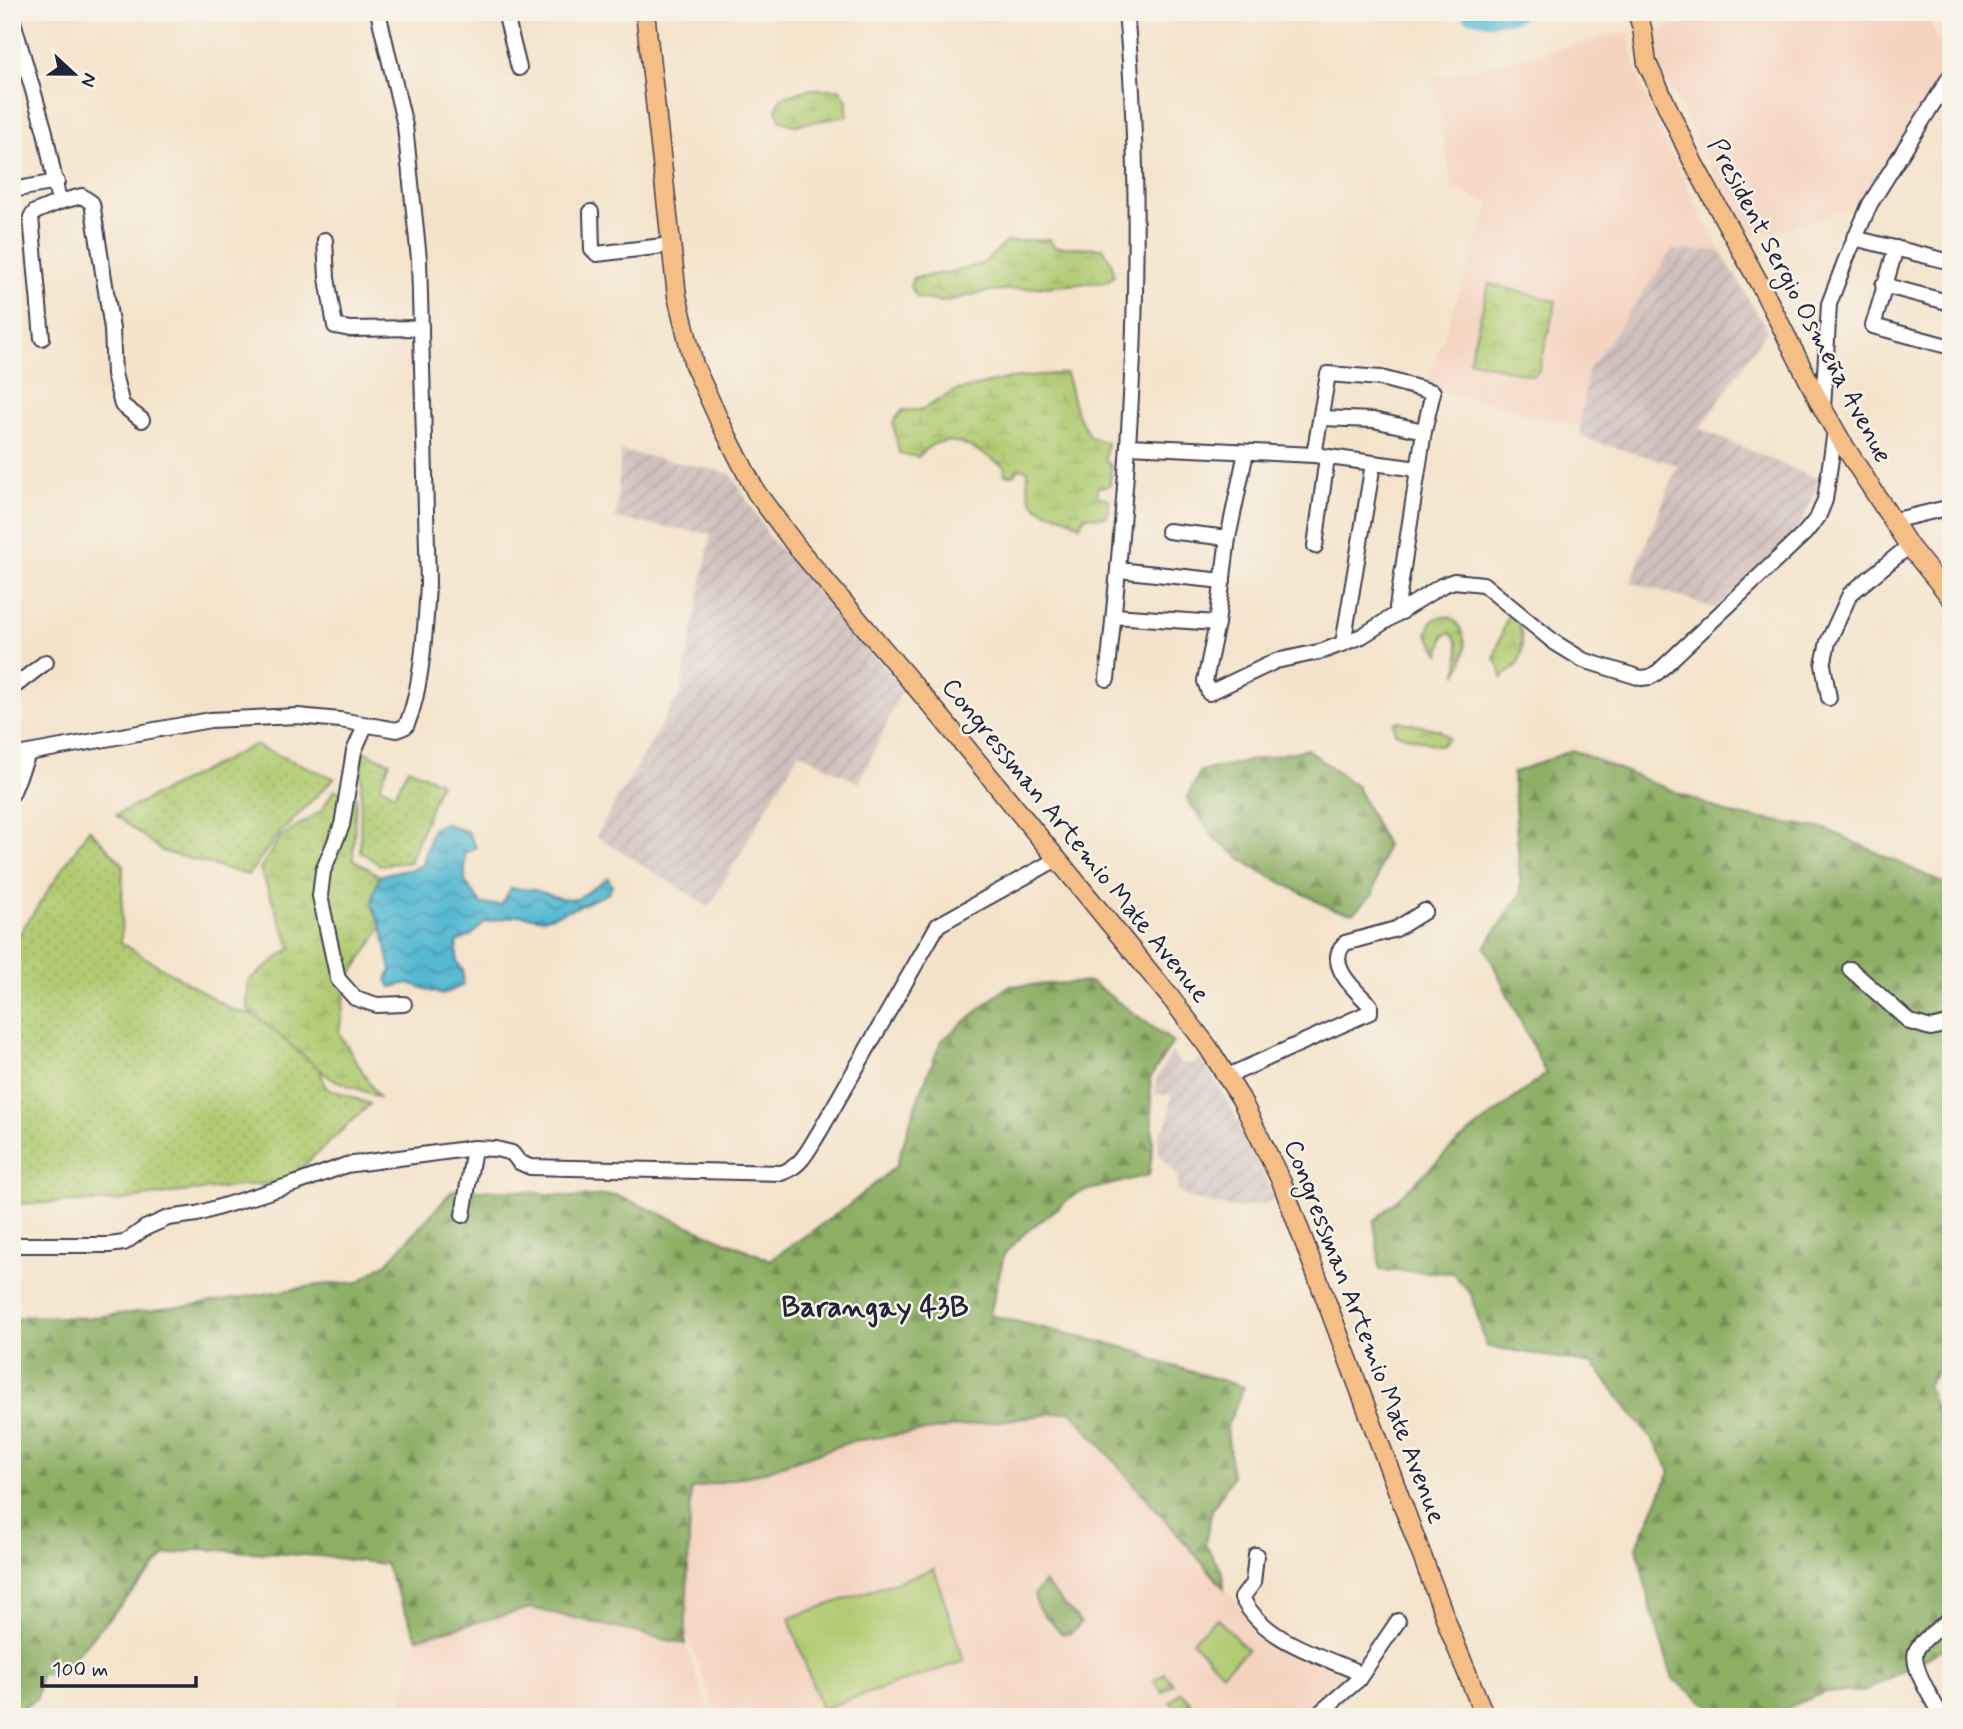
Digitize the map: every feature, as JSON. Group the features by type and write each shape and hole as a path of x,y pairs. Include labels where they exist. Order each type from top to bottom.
{"main road":[{"name":"Congressman Artemio Mate Avenue","path":"645,12 677,296 694,365 719,420 756,492 800,551 1058,859 1170,997 1228,1076 1282,1183 1485,1717"},
{"name":"President Sergio Osmeña Avenue","path":"1637,12 1647,63 1687,150 1764,292 1823,409 1892,521 1951,598"}],"street":[{"path":"12,756 209,720 298,716 397,730 405,726 411,716 428,583 419,259 405,126 378,12"},
{"path":"505,12 519,68"},
{"path":"1107,679 1129,446 1137,288 1137,195 1126,12"},
{"path":"12,18 57,182 59,202"},
{"path":"1823,409 1829,304 1854,238 1871,204 1951,75"},
{"path":"12,190 57,182"},
{"path":"41,338 31,217 35,212 82,195 92,203 112,328 114,374 122,405 142,420"},
{"path":"591,212 592,249 597,254 671,245"},
{"path":"1854,238 1951,262"},
{"path":"325,240 327,278 335,326 350,329 421,328"},
{"path":"1896,248 1873,326 1951,347"},
{"path":"1884,285 1951,303"},
{"path":"1315,546 1321,418 1328,374 1381,378 1433,392 1424,431 1397,607 1402,612"},
{"path":"1321,418 1373,420 1424,431"},
{"path":"1246,452 1228,538 1217,623 1205,681 1209,692 1276,661 1323,651 1362,636 1441,586 1454,581 1477,582 1493,591 1554,642 1583,660 1641,678 1650,677 1794,544 1818,517 1825,500 1835,431"},
{"path":"1129,446 1320,456 1418,469"},
{"path":"1343,644 1373,464"},
{"path":"1892,521 1951,507"},
{"path":"1168,531 1228,538"},
{"path":"1829,698 1823,664 1828,642 1850,594 1909,546"},
{"path":"1118,570 1223,581"},
{"path":"1114,616 1217,623"},
{"path":"12,688 46,662"},
{"path":"365,726 354,751 342,825 323,871 320,897 338,979 355,998 377,1005 404,1004"},
{"path":"12,794 28,754"},
{"path":"12,1245 109,1245 124,1242 167,1217 197,1214 297,1183 346,1164 474,1148 512,1153 519,1162 540,1168 781,1173 792,1170 801,1161 820,1130 938,925 1058,859"},
{"path":"1228,1076 1370,1012 1370,1006 1349,985 1342,973 1338,954 1340,948 1345,943 1396,929 1425,911"},
{"path":"1850,969 1910,1021 1931,1028 1951,1023"},
{"path":"463,1214 474,1148"},
{"path":"1256,1555 1253,1583 1242,1600 1261,1624 1278,1636 1353,1670 1358,1675 1358,1680"},
{"path":"1942,1717 1916,1667 1914,1656 1917,1648 1951,1618"},
{"path":"1315,1717 1358,1680 1398,1621"}],"shaded area":[{"path":"1702,12 1924,12 1951,66 1865,203 1787,229 1751,234 1728,202 1658,63 1653,31 1679,25"},
{"path":"1628,32 1640,83 1670,153 1720,251 1673,250 1588,371 1579,427 1426,387 1490,204 1452,186 1434,79"},
{"path":"1673,250 1720,251 1767,330 1700,429 1820,480 1802,522 1776,554 1716,608 1631,582 1678,465 1582,438 1579,427 1588,371"},
{"path":"621,451 730,473 771,539 903,688 859,783 799,752 709,907 596,836 681,691 711,534 616,519"},
{"path":"1951,538 1951,571 1927,543"},
{"path":"1172,1052 1180,1064 1194,1063 1200,1059 1215,1080 1252,1147 1275,1201 1238,1209 1195,1200 1177,1191 1179,1178 1159,1153 1158,1137 1168,1121 1171,1095 1155,1094 1156,1079"},
{"path":"1071,1411 1268,1638 1346,1674 1347,1679 1302,1717 717,1717 686,1629 691,1489 757,1474 853,1441"},
{"path":"531,1608 685,1644 711,1717 294,1717 312,1711 399,1714 417,1638"}],"green space":[{"path":"809,89 839,89 847,100 847,116 795,125 781,121 776,110 781,98"},
{"path":"1049,239 1054,247 1103,248 1112,264 1114,276 1106,282 990,291 941,302 918,298 910,287 913,278 958,271 984,263 1006,242"},
{"path":"1489,284 1556,301 1539,371 1533,376 1469,360"},
{"path":"1066,373 1077,414 1090,437 1107,443 1105,459 1111,466 1110,485 1097,487 1097,496 1109,499 1106,517 1085,516 1080,525 1042,510 1032,501 1028,488 1028,470 1018,468 1014,475 1005,475 1004,466 960,443 938,443 918,457 899,453 893,422 903,410 921,410 955,391 1010,378"},
{"path":"1511,605 1520,627 1522,652 1516,666 1502,678 1494,658"},
{"path":"1441,616 1451,617 1464,637 1465,651 1457,675 1459,652 1454,637 1451,633 1444,635 1440,654 1427,633 1432,621"},
{"path":"1398,721 1440,730 1449,739 1440,746 1395,733 1394,723"},
{"path":"254,745 334,778 277,836 248,875 162,851 116,815"},
{"path":"1307,749 1357,787 1386,845 1373,894 1353,913 1332,909 1254,868 1216,840 1187,799 1200,771"},
{"path":"1572,750 1730,814 1826,829 1951,887 1951,1364 1940,1370 1927,1385 1949,1446 1951,1645 1863,1692 1825,1692 1766,1717 1742,1717 1718,1712 1673,1679 1650,1607 1637,1546 1670,1472 1659,1449 1593,1364 1486,1346 1471,1294 1453,1273 1380,1270 1374,1221 1459,1141 1546,1074 1485,947 1521,894 1513,773"},
{"path":"362,751 390,762 380,785 395,794 408,768 440,782 410,862 380,865 360,851"},
{"path":"334,790 356,796 353,859 380,876 374,902 382,927 347,981 339,1033 378,1097 330,1078 247,1008 248,981 291,948 260,869 280,837 321,811"},
{"path":"89,829 123,864 121,943 233,1010 309,1027 325,1087 370,1104 286,1182 116,1201 12,1204 12,945"},
{"path":"1091,982 1173,1042 1150,1078 1153,1145 1149,1175 1077,1193 1026,1232 1004,1254 990,1315 1139,1351 1156,1361 1244,1387 1227,1426 1232,1477 1212,1510 1205,1544 1223,1573 1224,1588 1071,1411 853,1441 756,1474 691,1489 685,1644 531,1608 417,1638 385,1564 318,1556 201,1549 165,1556 58,1675 40,1674 37,1699 12,1715 12,1321 26,1316 86,1318 196,1305 319,1285 358,1282 388,1262 453,1190 512,1190 572,1197 616,1195 770,1260 848,1206 896,1166 916,1104 941,1041 1008,986"},
{"path":"934,1569 964,1661 821,1709 789,1618"},
{"path":"1044,1582 1081,1623 1071,1633 1063,1634 1059,1631 1038,1608 1034,1595"},
{"path":"1217,1618 1247,1650 1222,1673 1192,1641"},
{"path":"1164,1673 1173,1684 1163,1693 1154,1680"},
{"path":"1181,1692 1191,1703 1180,1713 1170,1702"}],"water":[{"path":"444,823 468,832 476,847 465,853 465,881 481,904 501,905 511,888 577,899 608,878 612,885 609,893 544,919 520,915 485,922 472,935 457,942 457,962 463,970 463,985 442,995 409,983 391,987 387,980 391,970 382,927 372,905 374,892 380,876 423,864 432,829"}],"waterway":[{"path":"1470,12 1490,16 1516,12"}],"district":[{"name":"Barangay 43B","path":"875,1307"}]}
